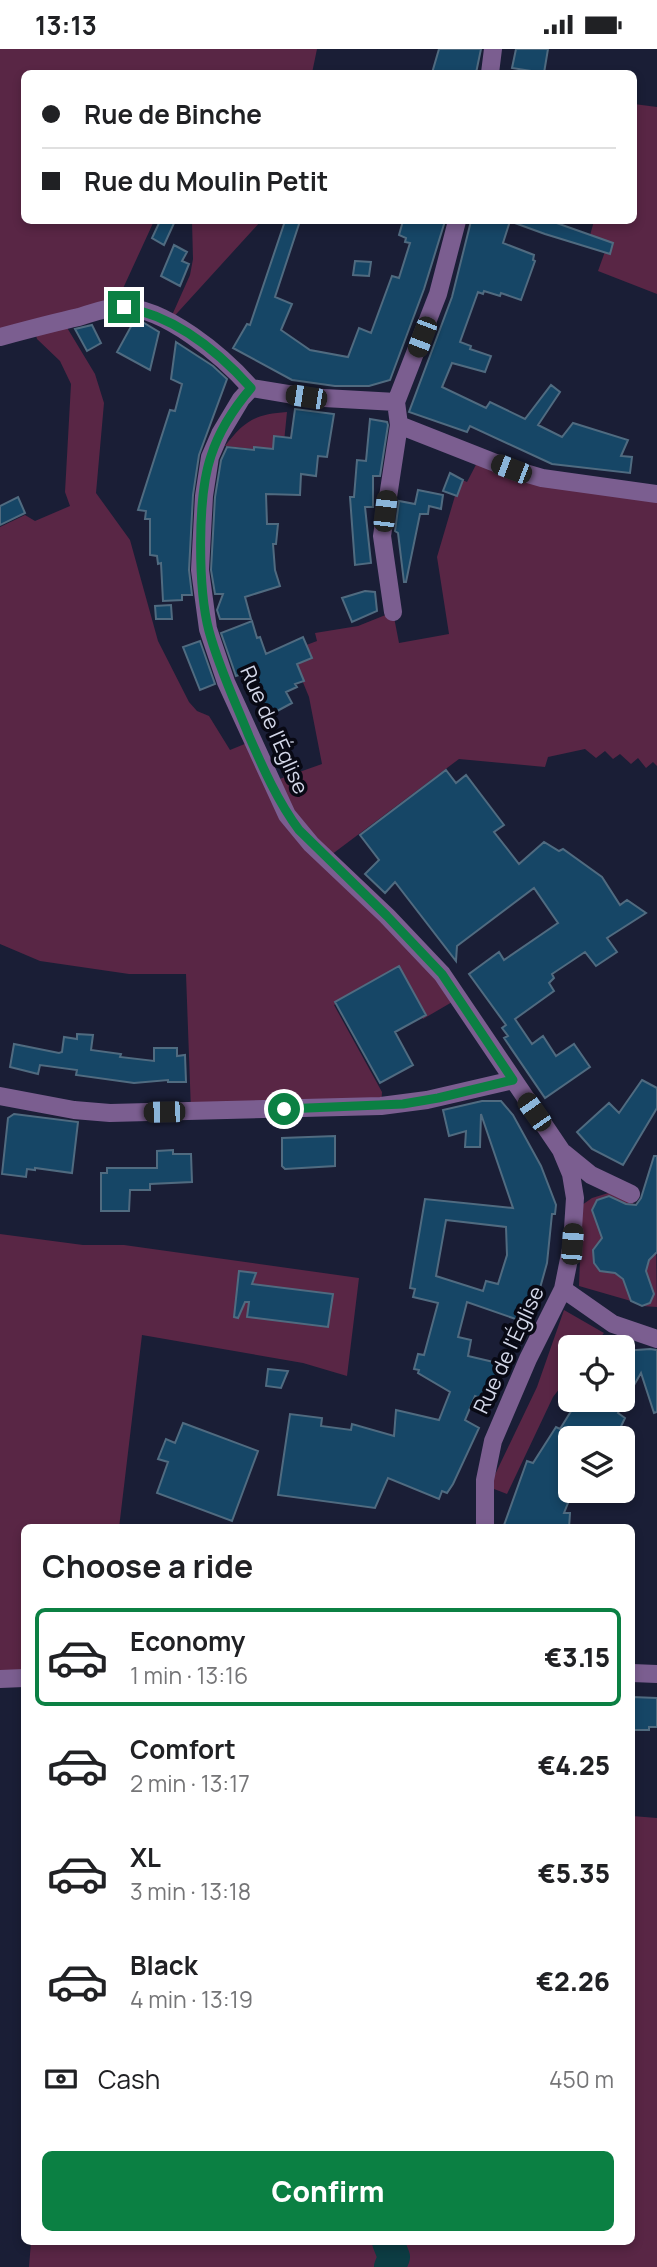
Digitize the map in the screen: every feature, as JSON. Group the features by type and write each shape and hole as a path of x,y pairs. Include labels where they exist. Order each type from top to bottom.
{"street":[{"path":"490,70 493,49"},
{"path":"393,612 382,536 399,425 396,402 438,294 456,224"},
{"path":"0,337 114,308 144,310 169,322 217,353 229,362 251,388 306,397 396,402"},
{"name":"Rue de l'Église","path":"251,388 220,434 210,457 204,496 200,569 208,629 226,682 288,815 311,844 387,916 442,974 561,1150 571,1174 575,1198 572,1244 563,1289 528,1359 493,1441 485,1480 485,1524"},
{"path":"399,425 511,469 542,478 657,494"},
{"path":"0,1096 74,1110 110,1113 381,1106 438,1098 513,1080"},
{"name":"Rue de l'Église","path":"561,1150 591,1175 631,1195"},
{"path":"563,1289 613,1324 650,1337"},
{"path":"635,1673 657,1674"},
{"path":"0,1679 21,1678"}],"shaded area":[{"path":"0,49 317,49 313,70 21,70 21,224 153,224 114,308 63,321 95,374 104,403 96,493 130,540 158,641 189,702 197,711 209,716 230,750 252,741 271,782 322,764 309,697 295,663 301,647 317,641 315,633 358,626 393,612 399,643 449,634 437,557 460,479 467,482 480,457 657,494 657,766 653,762 646,768 638,758 631,764 620,754 613,759 605,751 596,758 585,749 548,757 545,767 459,759 327,858 459,998 423,1019 396,970 334,1005 382,1092 381,1106 191,1111 186,974 129,974 40,961 0,944 0,527 25,515 35,521 70,506 65,492 71,384 60,361 37,339 34,328 0,337"},
{"path":"637,104 657,107 657,294 598,271 607,246 589,239 593,224 637,224"},
{"path":"192,224 258,224 169,322 190,275 193,259"},
{"path":"287,412 283,452 225,446 238,430 251,420"},
{"path":"615,1191 630,1200 656,1230 657,1307 641,1306 579,1286 582,1205 592,1198"},
{"path":"0,1234 83,1245 124,1245 359,1278 347,1376 303,1363 142,1335 119,1524 21,1524 21,1678 0,1679"},
{"path":"564,1310 604,1333 558,1335 558,1391 507,1494 489,1487 537,1387"},
{"path":"635,1816 657,1818 657,2267 29,2267 31,2245 635,2245"}],"building":[{"path":"439,49 481,49 477,70 433,70"},
{"path":"516,49 548,49 544,70 512,68"},
{"path":"159,224 174,224 164,245 152,238"},
{"path":"284,224 299,224 275,297 292,304 281,330 310,350 348,357 359,328 371,333 392,276 399,278 410,243 405,242 406,238 399,235 402,224 444,224 424,289 390,380 369,386 335,386 292,380 233,348 247,324 250,325"},
{"path":"470,224 509,224 503,243 534,255 535,261 521,300 501,293 500,296 478,292 460,342 471,346 470,349 491,356 485,372 452,363 442,387 486,408 490,402 525,419 551,385 560,392 538,425 562,437 573,423 628,440 621,456 632,457 630,473 552,464 470,426 467,432 409,412 452,297"},
{"path":"518,224 559,224 613,243 610,254"},
{"path":"174,245 187,252 182,261 189,264 180,286 161,276"},
{"path":"355,261 371,262 369,276 353,275"},
{"path":"134,321 144,323 159,332 150,370 117,352"},
{"path":"92,325 101,343 87,351 75,329"},
{"path":"176,342 213,366 227,379 199,455 193,495 189,570 192,595 182,595 182,600 163,601 161,563 158,564 157,556 150,555 150,519 145,519 146,511 138,510 170,410 175,411 182,384 171,379"},
{"path":"295,409 334,414 327,457 318,456 316,476 301,474 300,495 266,494 267,524 278,524 276,544 273,544 275,570 280,586 245,597 251,619 220,619 217,610 223,594 215,594 211,570 215,497 221,460 227,447 273,449 274,436 291,438"},
{"path":"370,419 387,422 388,425 380,476 373,476 373,507 365,507 371,563 355,565 350,497 354,497 357,460 366,461"},
{"path":"450,473 463,480 457,496 443,491"},
{"path":"418,490 443,495 441,509 429,506 428,514 420,514 404,582 398,533 395,531 399,501 415,504"},
{"path":"18,497 25,513 0,525 0,506"},
{"path":"365,591 375,592 377,611 352,622 342,598"},
{"path":"171,605 172,619 156,619 155,606"},
{"path":"252,621 266,654 303,637 312,658 297,664 304,681 295,684 297,687 286,692 292,703 266,717 258,700 255,702 242,674 236,676 221,633"},
{"path":"200,641 215,684 200,690 183,647"},
{"path":"446,770 456,783 466,775 504,825 494,832 519,864 544,842 559,851 563,849 602,877 620,905 627,900 646,913 607,938 617,952 596,966 585,952 552,974 554,978 549,983 554,991 515,1019 532,1044 543,1036 556,1056 574,1044 590,1067 545,1098 504,1038 508,1036 502,1028 506,1025 469,974 499,952 504,960 558,923 534,888 457,946 456,961 395,882 385,893 365,874 379,860 360,835"},
{"path":"399,966 426,1015 395,1032 413,1065 380,1083 335,1002"},
{"path":"77,1034 93,1035 91,1050 121,1054 120,1057 154,1061 154,1048 177,1048 177,1056 185,1055 186,1082 168,1080 134,1083 76,1075 77,1070 40,1065 38,1074 10,1067 14,1044 59,1053 62,1052 64,1037 77,1039"},
{"path":"642,1080 657,1088 657,1108 623,1165 592,1149 577,1132 609,1103 619,1113"},
{"path":"482,1101 501,1101 513,1115 541,1166 556,1205 555,1214 552,1214 547,1263 530,1324 467,1302 458,1337 471,1340 468,1356 502,1364 489,1401 475,1396 465,1420 479,1428 453,1484 447,1493 442,1491 439,1499 388,1478 375,1508 278,1495 290,1414 322,1418 321,1426 351,1430 352,1424 394,1436 396,1410 439,1420 450,1392 414,1369 418,1354 424,1355 438,1303 413,1297 415,1289 410,1288 425,1199 513,1208 481,1114 480,1147 465,1147 466,1131 449,1136 443,1110","holes":["446,1220 506,1227 507,1255 498,1284 486,1281 483,1291 436,1276"]},
{"path":"14,1114 78,1122 72,1173 35,1168 27,1169 26,1177 2,1174 8,1118"},
{"path":"335,1136 335,1166 285,1169 282,1166 282,1138"},
{"path":"173,1150 173,1154 191,1154 192,1182 150,1184 150,1190 130,1190 129,1211 101,1211 101,1173 107,1173 107,1168 157,1168 157,1151"},
{"path":"654,1156 657,1156 657,1252 649,1260 646,1271 654,1294 650,1303 642,1306 631,1301 623,1279 615,1273 600,1271 594,1263 593,1250 602,1238 592,1210 597,1200 609,1196 626,1204 636,1205 641,1198"},
{"path":"239,1271 256,1273 252,1284 333,1294 328,1327 247,1317 249,1302 245,1302 238,1318 234,1317"},
{"path":"635,1350 657,1350 657,1412 654,1413 641,1373 635,1383"},
{"path":"268,1369 288,1371 281,1388 266,1386"},
{"path":"571,1412 619,1412 625,1418 621,1426 562,1426"},
{"path":"183,1423 258,1451 232,1521 157,1493 168,1462 158,1459 166,1439 175,1443"},
{"path":"556,1427 558,1503 568,1503 564,1513 570,1513 569,1524 504,1524 527,1461 533,1463"},
{"path":"635,1697 657,1698 657,1727 649,1727 649,1730 635,1730"}],"waterway":[{"path":"389,2245 394,2257 390,2267"}],"route":[{"path":"124,307 144,310 169,322 229,362 251,388 230,415 210,457 204,496 200,569 208,629 226,682 271,782 288,815 311,844 387,916 442,974 513,1080 403,1104 284,1109"}]}
